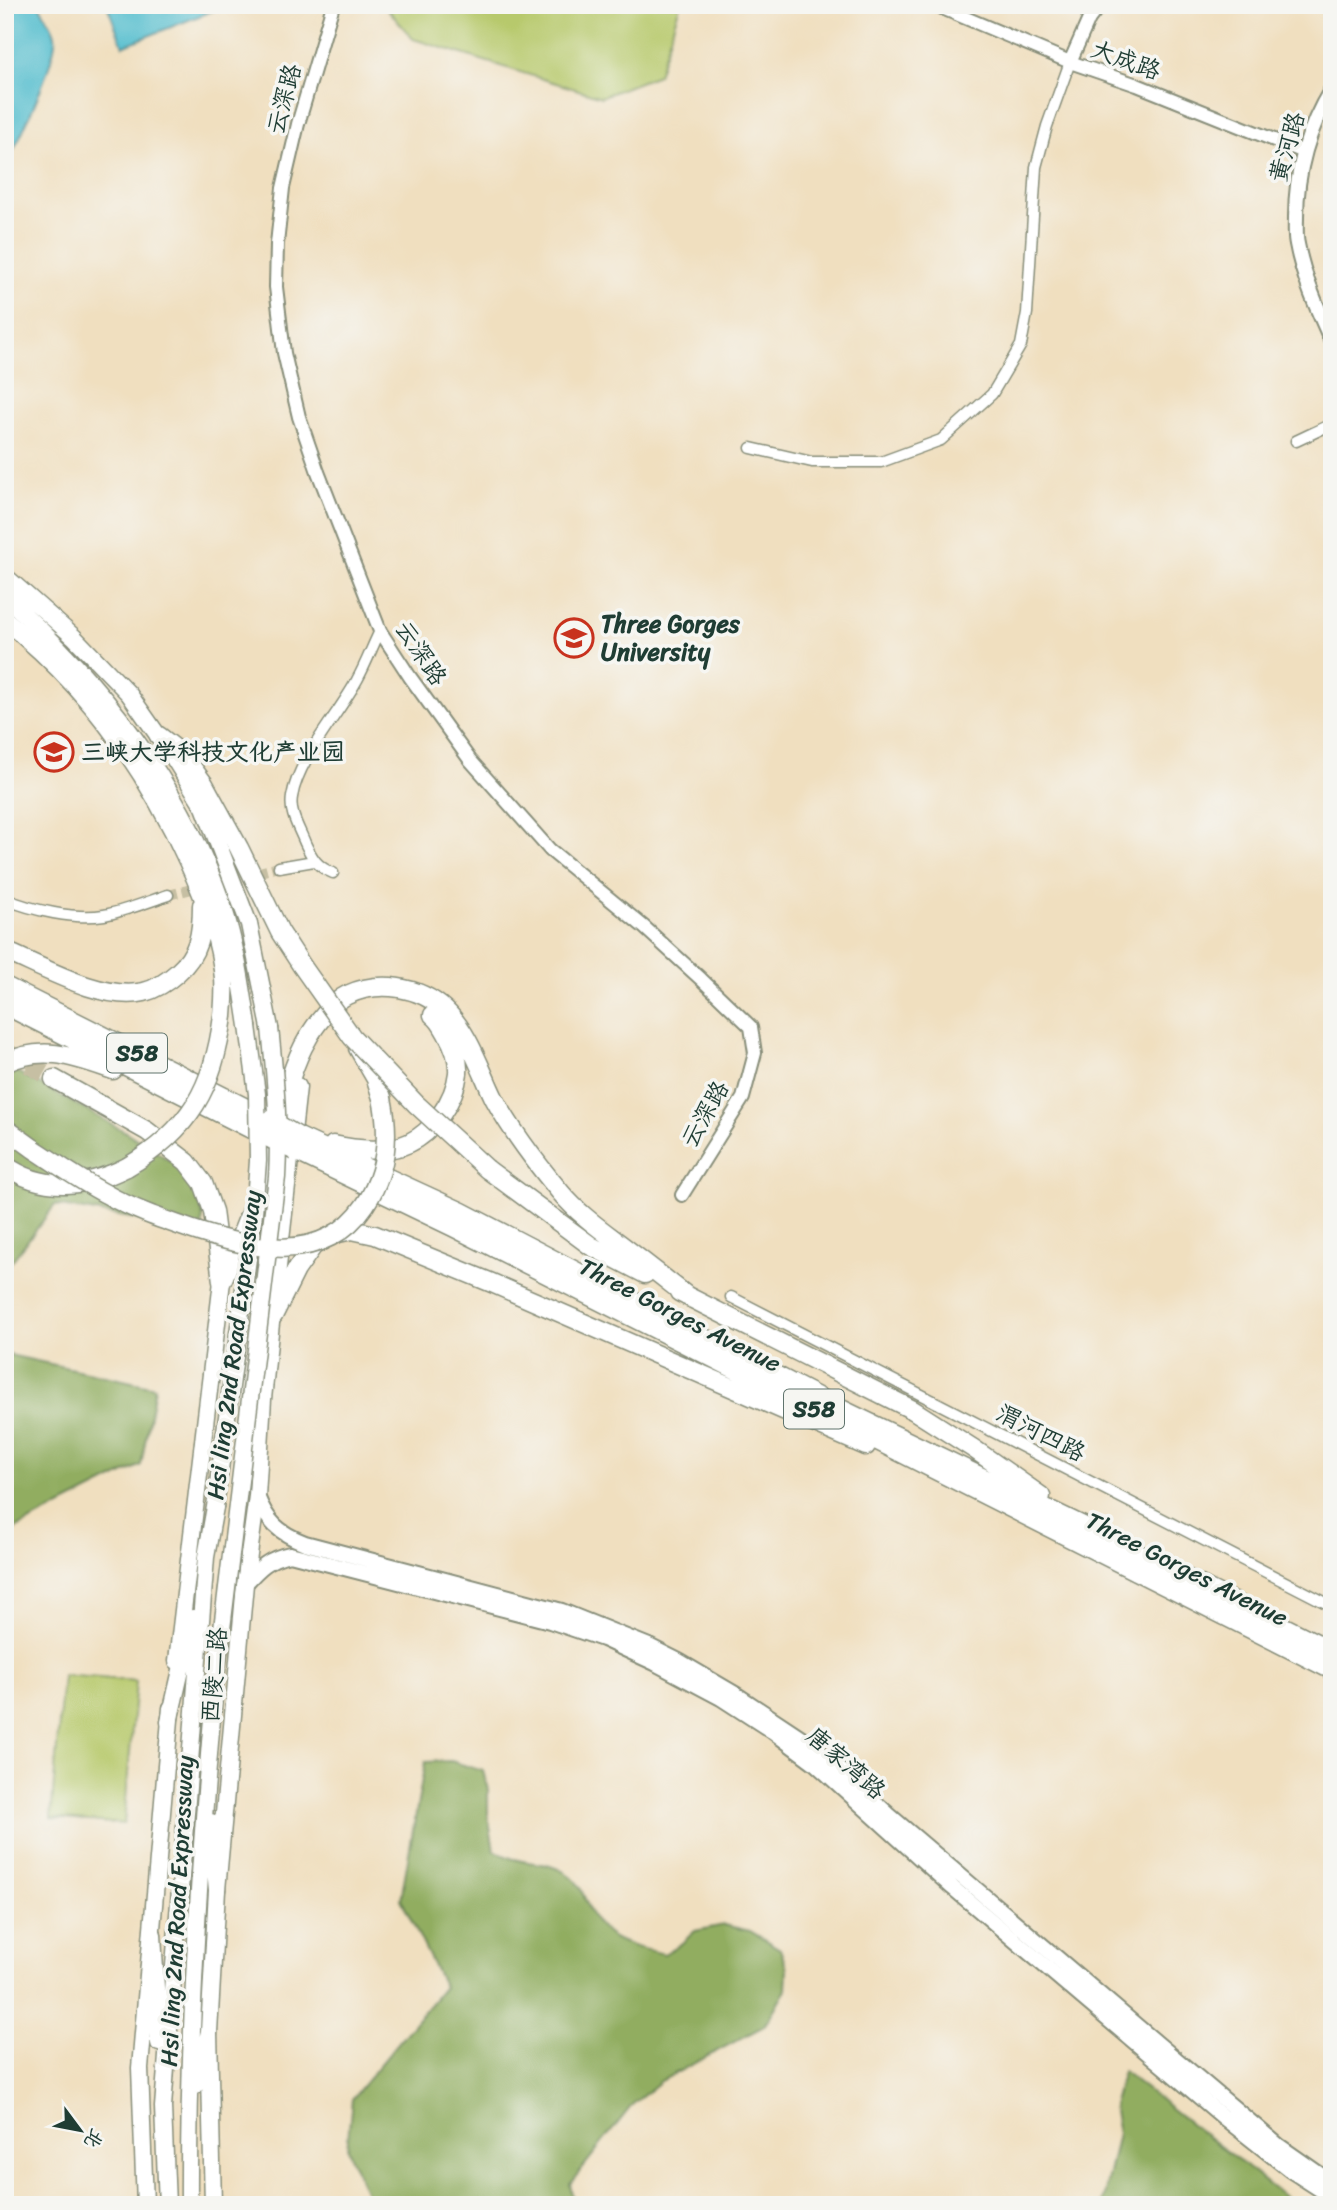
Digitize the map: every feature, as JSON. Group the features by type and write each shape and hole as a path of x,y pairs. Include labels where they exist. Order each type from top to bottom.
{"highway":[{"path":"5,620 73,682 143,773 175,833 211,916 223,978 223,1016 213,1069 199,1100 166,1141 127,1167 96,1180 68,1185 41,1182 24,1176 5,1164"},
{"path":"5,1128 107,1195 209,1236 258,1247 288,1249 329,1238 361,1211 378,1181 386,1152 386,1118 376,1079 352,1037 280,932 204,784 182,754 159,736"},
{"path":"5,951 98,988 118,993 145,992 171,979 188,964 198,946 202,928 202,902 193,871"},
{"name":"Three Gorges Avenue","path":"5,986 297,1144 1332,1670"},
{"path":"222,1281 254,1206 284,1101 307,1038 344,996 368,988 390,986 411,990 446,1011 463,1035 495,1099 520,1140 576,1210 687,1296"},
{"path":"276,1276 298,1079 311,1049 329,1023 348,1007 389,996 416,1003 437,1018 454,1048 458,1074 448,1103 434,1125 409,1143 385,1149 297,1144"},
{"name":"Three Gorges Avenue","path":"5,1005 218,1114 267,1127"},
{"path":"352,1037 416,1104 487,1169 591,1246 913,1410 974,1449 1081,1525"},
{"path":"5,1063 31,1053 59,1053 120,1073 218,1114"},
{"path":"54,1079 147,1131 187,1162 202,1183 213,1211 222,1281"},
{"name":"Three Gorges Avenue","path":"297,1144 462,1212 835,1406 1332,1651"},
{"path":"272,1316 296,1270 313,1245 334,1234 352,1230 375,1235 492,1283 835,1434 976,1490"}],"main road":[{"name":"黄河路","path":"1332,89 1316,118 1304,152 1296,191 1296,243 1316,306 1332,341"},
{"name":"Hsi ling 2nd Road Expressway","path":"5,576 74,637 129,694 204,807 249,923 270,1028 279,1154 215,1686 207,1774 193,1979 188,2115 189,2205"},
{"name":"Hsi ling 2nd Road Expressway","path":"5,597 82,673 146,753 173,796 205,859 232,940 257,1094 258,1161 254,1206 215,1507 206,1557 163,2107 167,2205"},
{"name":"西陵二路","path":"213,2205 209,2032 217,1890 245,1584 257,1496 276,1276"},
{"name":"西陵二路","path":"145,2205 140,2067 169,1722 222,1281"},
{"path":"210,1387 218,1358 225,1346 233,1340 253,1341 260,1347 265,1360 266,1377"},
{"name":"唐家湾路","path":"257,1496 273,1525 286,1536 562,1611 679,1661 765,1713 811,1744 898,1823 1279,2146 1332,2183"},
{"name":"唐家湾路","path":"245,1584 263,1564 278,1556 290,1554 550,1621 603,1639 721,1698 815,1763 953,1888 1212,2108 1290,2170 1332,2197"},
{"path":"169,1722 206,1557"},
{"path":"207,1774 217,1890"},
{"path":"153,1934 163,2107"},
{"path":"188,2115 209,2032"}],"street":[{"name":"云深路","path":"333,5 283,188 277,244 276,287 284,353 299,417 380,631 470,760 550,850 644,927 751,1027 755,1053 743,1098 682,1195"},
{"name":"大成路","path":"935,5 1070,62 1160,94 1304,152"},
{"path":"751,449 812,463 881,462 941,440 992,394 1021,345 1027,313 1036,167 1047,126 1070,62 1089,19 1100,5"},
{"path":"1296,441 1332,424"},
{"path":"333,873 314,861 292,810 294,789 318,740 357,680 380,631"},
{"path":"279,867 314,861"},
{"path":"5,899 18,905 64,914 103,915 168,895"},
{"name":"渭河四路","path":"731,1297 1332,1606"}],"green space":[{"path":"384,5 680,5 658,75 601,97 413,39"},
{"path":"5,1065 126,1132 181,1168 196,1192 203,1215 202,1230 55,1205 5,1270"},
{"path":"5,1354 155,1387 141,1465 5,1534"},
{"path":"63,1675 136,1681 124,1824 51,1818"},
{"path":"451,1761 483,1771 488,1790 488,1816 494,1850 511,1858 559,1869 570,1876 579,1886 600,1927 617,1940 664,1954 695,1931 724,1925 750,1931 780,1949 787,1969 786,1990 764,2026 661,2081 633,2104 570,2184 574,2205 371,2205 347,2149 352,2099 444,1987 401,1899 425,1762"},
{"path":"1123,2071 1295,2205 1102,2205 1118,2133 1113,2106"}],"water":[{"path":"5,5 39,5 55,35 55,46 28,120 5,164"},
{"path":"107,5 227,5 123,46"}],"tunnel":[{"path":"228,880 279,867"},
{"path":"168,895 204,886"},
{"path":"5,1051 54,1079"}],"place":[{"name":"Three Gorges University","path":"574,638"},
{"name":"三峡大学科技文化产业园","path":"54,752"}]}
